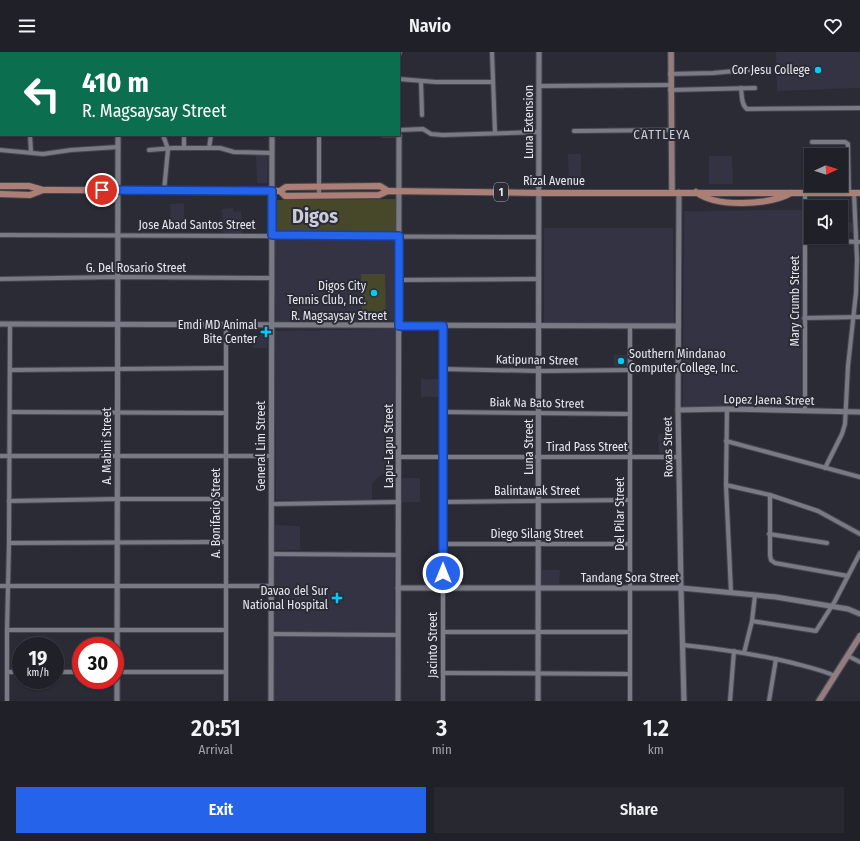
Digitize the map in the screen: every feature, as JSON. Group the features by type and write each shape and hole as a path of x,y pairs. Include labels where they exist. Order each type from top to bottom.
{"main road":[{"path":"671,52 671,130 676,192"},
{"name":"Rizal Avenue","path":"0,186 29,186 43,190 280,191 286,187 380,186 388,191"},
{"path":"335,186 335,195"},
{"name":"Rizal Avenue","path":"0,194 30,195 43,190"},
{"name":"Rizal Avenue","path":"280,191 285,196 379,195 388,191 539,193 804,192"},
{"name":"Rizal Avenue","path":"696,192 710,200 729,202 768,201 782,198 792,192"},
{"name":"Rizal Avenue","path":"805,192 854,193"},
{"path":"819,701 860,636"}],"street":[{"path":"492,52 495,133"},
{"name":"Luna Extension","path":"539,52 539,193"},
{"path":"670,74 713,73 757,69"},
{"path":"400,79 421,81 493,82"},
{"path":"421,81 422,114"},
{"path":"539,86 755,88"},
{"path":"741,88 743,104 747,109 860,108"},
{"path":"400,130 423,130 431,134 443,136 539,132"},
{"path":"574,131 671,130"},
{"path":"30,136 31,152"},
{"name":"A. Mabini Street","path":"117,637 118,136"},
{"path":"163,136 168,148 164,191"},
{"path":"184,136 184,148"},
{"path":"209,148 211,136"},
{"name":"General Lim Street","path":"271,701 272,136"},
{"path":"319,136 319,195"},
{"name":"Lapu-Lapu Street","path":"398,701 399,136"},
{"path":"812,142 845,142 848,144 858,242 856,293 848,366 844,430 825,468"},
{"path":"0,150 43,154 71,150 118,147"},
{"path":"149,150 168,148 220,148 234,152 272,153"},
{"name":"Roxas Street","path":"676,192 678,457 684,701"},
{"name":"Mary Crumb Street","path":"805,192 805,200"},
{"name":"Luna Street","path":"538,701 539,193"},
{"name":"Jose Abad Santos Street","path":"0,235 539,237"},
{"path":"848,242 858,242"},
{"name":"Mary Crumb Street","path":"805,244 805,410"},
{"name":"G. Del Rosario Street","path":"0,279 118,277 272,278"},
{"path":"399,280 539,280"},
{"path":"804,318 860,317"},
{"name":"R. Magsaysay Street","path":"0,324 678,326"},
{"path":"7,701 10,324"},
{"name":"A. Bonifacio Street","path":"226,325 226,701"},
{"name":"Jacinto Street","path":"443,326 443,701"},
{"name":"Del Pilar Street","path":"630,326 630,701"},
{"path":"10,370 226,368"},
{"name":"Katipunan Street","path":"443,369 539,371 631,370"},
{"path":"727,409 726,485 730,592"},
{"name":"Lopez Jaena Street","path":"678,410 727,409 860,412"},
{"path":"10,412 226,413"},
{"name":"Biak Na Bato Street","path":"443,412 630,414"},
{"path":"726,441 860,477"},
{"path":"0,456 271,456"},
{"name":"Tirad Pass Street","path":"398,457 678,457"},
{"path":"726,485 770,496 818,511 860,534"},
{"path":"770,496 770,558 774,562 848,576"},
{"path":"9,501 226,499"},
{"name":"Balintawak Street","path":"443,502 630,500"},
{"path":"271,504 398,502"},
{"path":"769,534 827,543"},
{"path":"9,543 226,542"},
{"name":"Diego Silang Street","path":"443,544 630,544"},
{"path":"752,621 816,631 832,606 860,553"},
{"path":"271,554 398,555"},
{"path":"0,586 271,586"},
{"name":"Tandang Sora Street","path":"398,588 681,588 730,592 832,606 853,610 860,614"},
{"path":"744,653 752,621 755,595"},
{"path":"7,630 226,630"},
{"path":"443,632 630,632"},
{"path":"271,634 398,635"},
{"path":"683,645 734,651 776,659 824,671 835,676"},
{"path":"730,701 734,651"},
{"path":"848,656 860,662"},
{"path":"769,701 776,659"},
{"path":"7,672 12,672"},
{"path":"124,672 226,672"},
{"path":"443,673 630,674"},
{"name":"A. Mabini Street","path":"117,689 117,701"}],"shaded area":[{"name":"Cor Jesu College","path":"776,52 860,52 860,88 777,91"},
{"path":"568,154 581,154 581,184 569,184"},
{"path":"256,155 267,155 267,183 257,183"},
{"path":"709,156 732,156 733,184 709,184"},
{"path":"184,203 184,225 171,225 170,204"},
{"path":"233,208 234,212 241,211 242,233 223,233 222,209"},
{"path":"802,210 802,407 683,407 684,211"},
{"path":"848,223 852,223 852,232 848,232"},
{"path":"544,228 673,228 674,323 544,322"},
{"path":"275,239 395,239 394,320 277,323 274,320"},
{"path":"395,329 396,449 386,450 385,472 372,483 372,500 276,500 274,331"},
{"path":"253,335 267,335 267,348 253,348"},
{"name":"Southern Mindanao Computer College, Inc.","path":"614,355 627,355 627,366 614,366"},
{"path":"421,379 439,379 439,397 421,397"},
{"path":"672,433 672,453 659,453 658,434"},
{"path":"401,478 420,478 420,502 401,502"},
{"path":"275,525 300,526 300,550 275,550"},
{"name":"Davao del Sur National Hospital","path":"275,557 394,558 394,632 275,631 275,611 279,611 279,586 275,585"},
{"path":"542,570 560,570 559,585 542,585"},
{"path":"274,637 394,638 394,701 274,701"}],"green space":[{"path":"396,199 396,233 277,233 277,200"},
{"name":"Digos City Tennis Club, Inc.","path":"361,274 385,274 386,312 362,312"}],"place":[{"name":"Cor Jesu College","path":"818,70"},
{"name":"Digos City Tennis Club, Inc.","path":"374,293"},
{"name":"Emdi MD Animal Bite Center","path":"266,332"},
{"name":"Southern Mindanao Computer College, Inc.","path":"621,361"},
{"name":"Davao del Sur National Hospital","path":"337,598"}],"district":[{"name":"CATTLEYA","path":"662,134"},
{"name":"Digos","path":"315,216"}],"route":[{"path":"102,190 272,191 272,235 399,236 399,326 443,326 443,573"}]}
